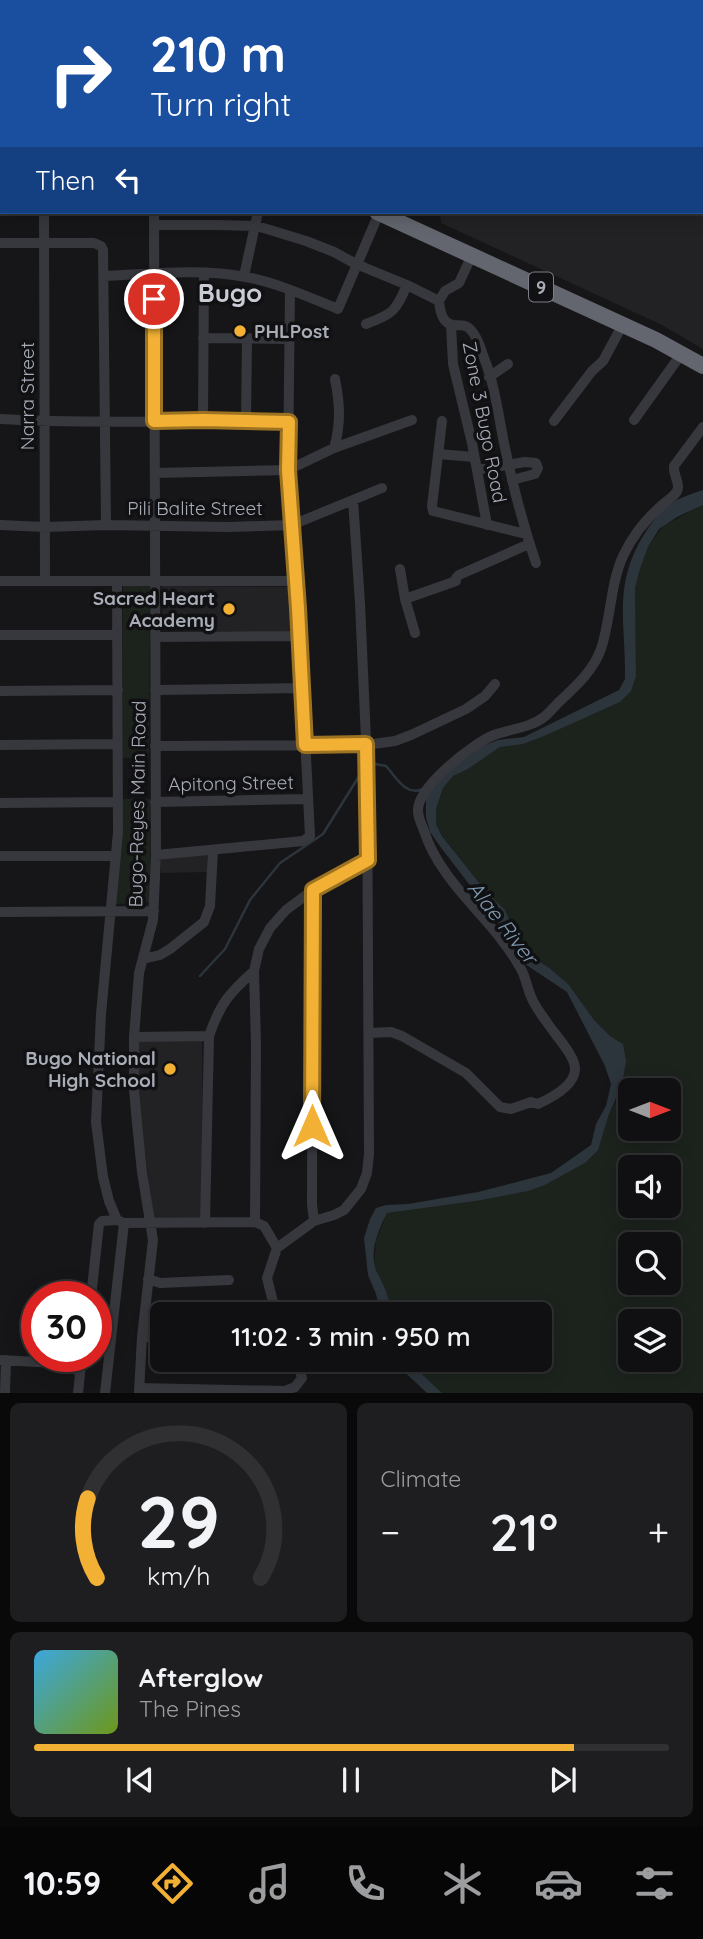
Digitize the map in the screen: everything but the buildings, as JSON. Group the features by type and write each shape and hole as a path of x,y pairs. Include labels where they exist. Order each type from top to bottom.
{"highway":[{"name":"9","path":"382,214 623,324 703,366"}],"street":[{"name":"Narra Street","path":"44,214 45,580"},
{"name":"Bugo-Reyes Main Road","path":"139,1390 142,1336 153,1244 136,1123 134,1037 137,992 154,911 156,855 154,214"},
{"path":"244,276 258,214"},
{"path":"337,322 338,309 377,214"},
{"path":"154,225 256,226 306,241 439,301"},
{"path":"0,243 97,243 101,246 104,255 106,525"},
{"path":"472,255 459,283 445,291 439,301 443,319 451,325 468,327 484,358 508,465 536,563"},
{"path":"104,276 204,273 244,276 338,309"},
{"path":"203,420 204,273"},
{"path":"366,324 390,313 400,302 407,285"},
{"path":"156,855 307,840 311,832 288,470 290,290"},
{"path":"554,421 592,371 603,361 623,324"},
{"name":"Zone 3 Bugo Road","path":"451,325 453,364 488,525"},
{"path":"203,338 290,338"},
{"path":"246,421 247,338"},
{"path":"634,420 682,353"},
{"path":"489,377 508,363"},
{"path":"334,449 340,417 335,379"},
{"path":"0,419 45,422 289,422"},
{"path":"155,472 288,470 334,449 412,420"},
{"path":"442,421 433,511 488,525 528,539"},
{"path":"369,1033 391,1032 402,1036 466,1073 505,1109 531,1102 538,1104 555,1094 574,1077 575,1065 571,1055 554,1035 531,997 522,970 435,858 418,817 417,807 424,793 446,769 469,750 494,735 543,718 589,672 602,645 617,572 624,555 645,523 676,494 678,486 673,473 674,466 703,427"},
{"path":"438,454 474,457"},
{"path":"477,470 536,463 538,471 532,476 512,480"},
{"name":"Pili Balite Street","path":"0,525 292,525 382,488"},
{"path":"273,1302 267,1278 277,1248 314,1221 344,1210 361,1189 369,1154 367,768 353,500"},
{"path":"405,599 456,582 459,575 528,539"},
{"path":"400,569 415,633"},
{"path":"0,581 297,581"},
{"path":"105,1393 120,1222 109,1201 103,1177 96,1122 101,1014 116,856 117,582"},
{"path":"0,635 117,635"},
{"path":"155,637 300,636"},
{"path":"155,746 366,744 395,741 466,709 485,696 495,684"},
{"path":"155,690 303,688"},
{"path":"0,691 117,690"},
{"path":"0,745 118,744"},
{"name":"Apitong Street","path":"155,802 308,799"},
{"path":"0,803 118,802"},
{"path":"143,959 170,949 204,922 210,906 213,850"},
{"path":"0,856 116,856"},
{"path":"255,1222 254,971 259,949 270,928 286,910 313,890 368,860"},
{"path":"313,890 314,1221"},
{"path":"0,912 154,911"},
{"path":"205,1223 209,1036 226,999 254,971"},
{"path":"134,1037 209,1036"},
{"path":"92,1281 99,1224 103,1221 255,1222 264,1226 277,1248"},
{"path":"148,1279 160,1283 229,1280"},
{"path":"142,1336 150,1336"},
{"path":"5,1393 3,1360 21,1361"},
{"path":"78,1393 80,1372"},
{"path":"139,1390 285,1391 295,1387 302,1378 300,1372"}],"shaded area":[{"path":"440,214 703,214 703,349 662,325 441,223"},
{"path":"703,505 703,1393 442,1393 420,1372 552,1372 552,1302 388,1302 374,1266 376,1241 387,1213 476,1201 545,1185 585,1163 617,1099 618,1090 618,1141 681,1141 681,1078 619,1078 623,1044 610,1036 594,1020 548,967 529,955 505,910 484,889 436,824 436,809 443,788 453,776 500,747 526,743 620,702 636,676 635,588 648,547 663,526"},
{"path":"123,583 150,583 149,758 123,758"},
{"name":"Sacred Heart Academy","path":"162,586 295,587 296,632 162,630"},
{"path":"122,799 151,799 150,902 116,904"},
{"path":"207,852 207,872 161,873 161,855"},
{"path":"137,1041 202,1041 204,1221 154,1220 141,1123"}],"water":[{"name":"Alae River","path":"703,490 703,505 659,529 648,547 640,569 635,588 636,676 631,691 620,702 544,736 523,744 500,747 453,776 443,788 436,809 436,824 442,836 484,889 505,910 519,941 529,955 568,984 594,1020 610,1036 623,1044 626,1061 623,1078 618,1078 618,1093 598,1150 585,1163 545,1185 528,1191 387,1213 374,1246 374,1260 389,1302 378,1302 368,1275 364,1238 376,1208 478,1192 551,1173 591,1145 596,1124 606,1106 611,1084 605,1066 567,992 525,964 496,919 430,832 426,817 426,798 433,782 482,746 498,740 524,737 619,690 625,679 623,604 628,570 645,533 657,516 683,497"},
{"path":"404,1372 420,1372 442,1393 427,1393"}],"waterway":[{"path":"369,768 375,764 386,766 406,788 417,791 423,789"},
{"path":"200,976 225,949 250,900 280,863 323,834 364,771"}],"place":[{"name":"PHLPost","path":"240,331"},
{"name":"Sacred Heart Academy","path":"229,609"},
{"name":"Bugo National High School","path":"170,1069"}],"district":[{"name":"Bugo","path":"230,292"}],"route":[{"path":"154,299 154,421 289,422 288,470 305,745 366,744 368,860 313,890 312,1126"}]}
